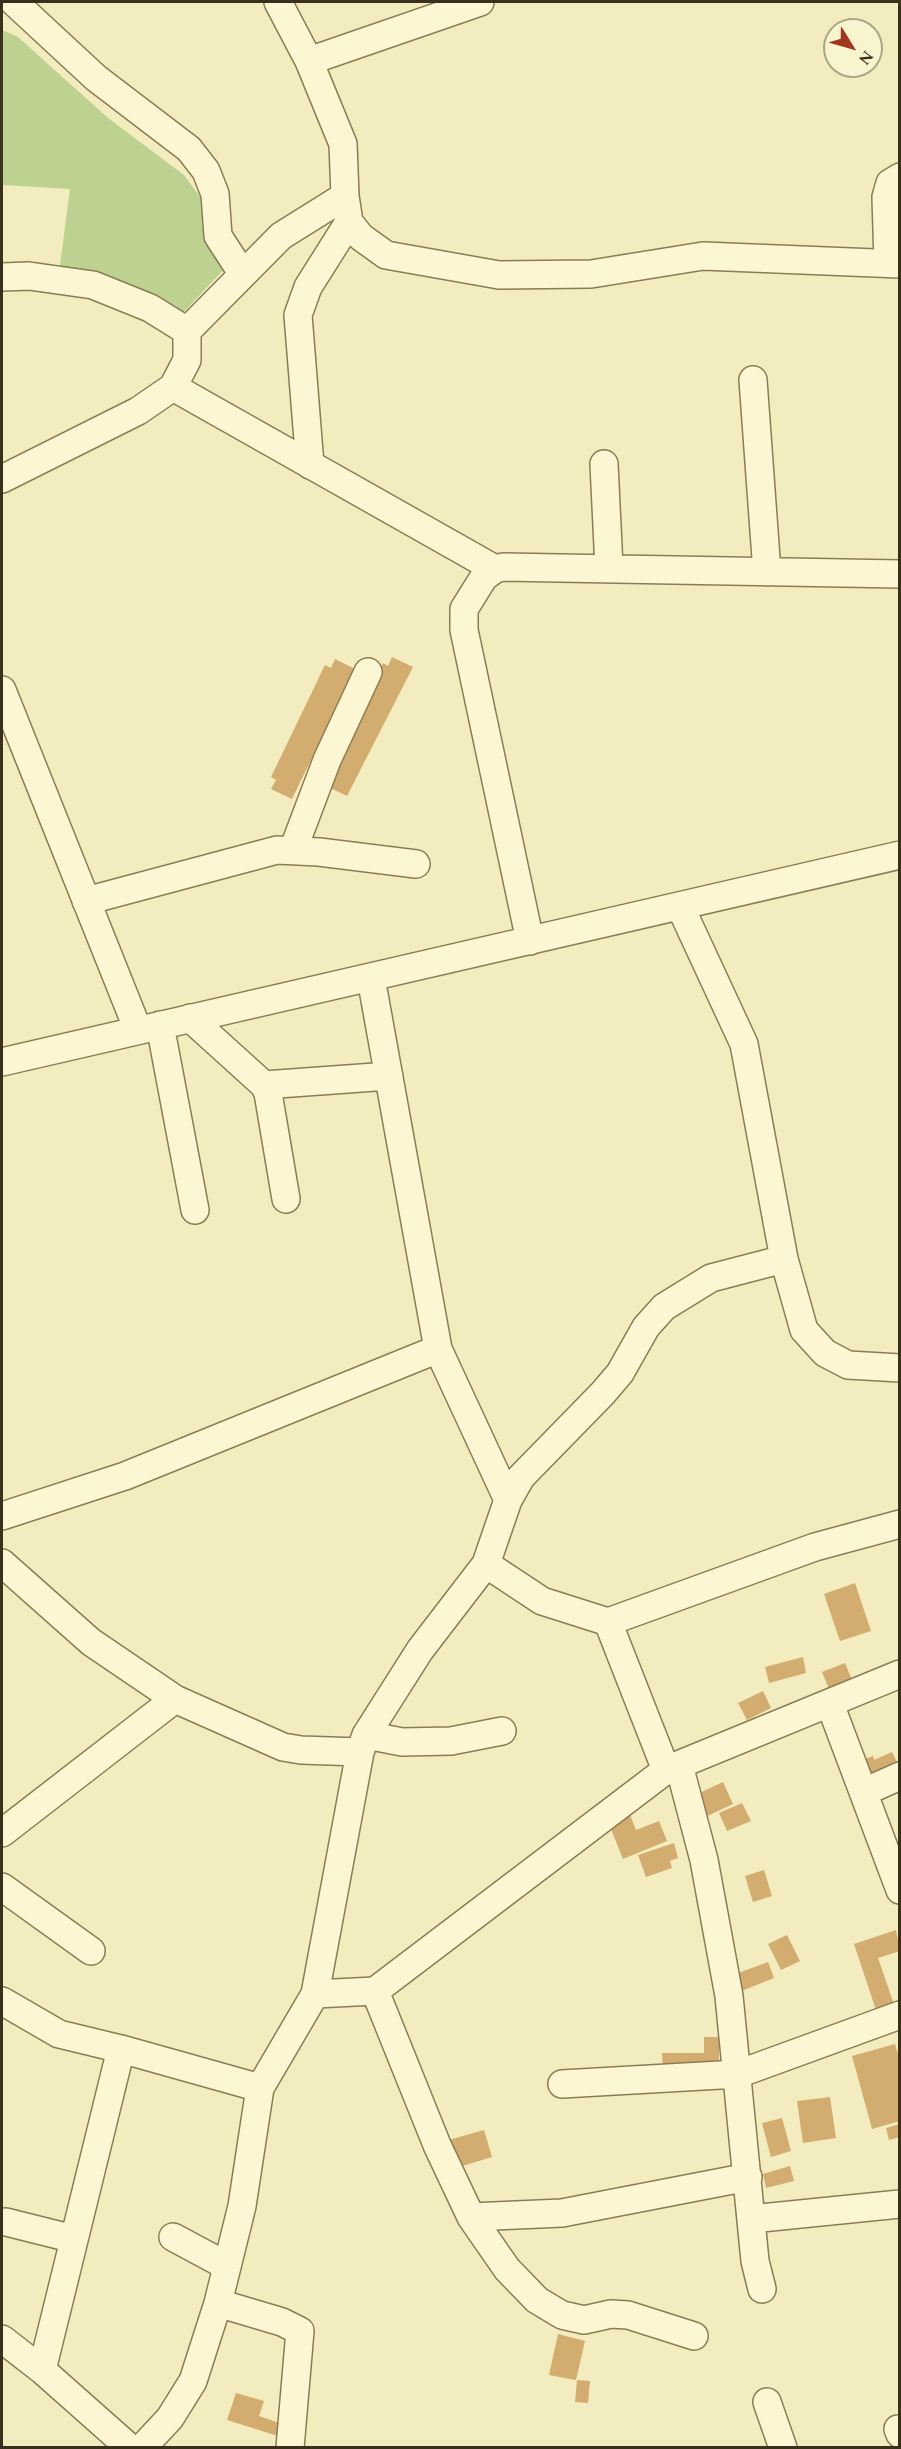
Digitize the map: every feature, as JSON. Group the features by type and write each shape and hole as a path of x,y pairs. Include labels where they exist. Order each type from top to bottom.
{"street":[{"path":"14,2 96,78 189,149 206,171 215,194 218,236 242,273"},
{"path":"278,2 309,61 343,144 347,209 361,237 386,255 499,275 591,274 703,255 894,264 888,188 900,177"},
{"path":"309,61 480,2"},
{"path":"2,479 138,411 173,387 187,360 187,331 242,273 281,236 304,219 347,209"},
{"path":"310,465 298,315 308,287 347,209"},
{"path":"2,277 29,276 93,285 142,304 187,331"},
{"path":"753,380 767,572"},
{"path":"173,387 495,569 609,568 900,574"},
{"path":"604,464 609,568"},
{"path":"495,569 484,577 468,599 464,609 464,630 530,941"},
{"path":"293,850 327,760 368,672"},
{"path":"2,690 86,901 149,1027 195,1210"},
{"path":"86,901 277,850 416,864"},
{"path":"2,1062 900,855"},
{"path":"680,906 744,1044 783,1259 804,1330 825,1353 848,1365 900,1368"},
{"path":"371,978 438,1349 508,1500"},
{"path":"190,1018 264,1085 268,1093 286,1198"},
{"path":"264,1085 389,1076"},
{"path":"142,2448 170,2418 193,2381 218,2303 242,2205 260,2088 315,1995 363,1744 420,1650 486,1564 508,1500 521,1477 620,1373 646,1327 664,1308 711,1278 783,1259"},
{"path":"2,1516 125,1476 438,1349"},
{"path":"486,1564 542,1601 608,1622 815,1547 900,1524"},
{"path":"2,1563 91,1642 175,1700 283,1747 301,1750 363,1744 451,1741 502,1731"},
{"path":"608,1622 672,1767 704,1860 729,1996 755,2260 762,2289"},
{"path":"315,1995 375,1990 672,1767 900,1674"},
{"path":"8,1818 175,1700"},
{"path":"830,1704 900,1890"},
{"path":"864,1792 900,1776"},
{"path":"2,1887 91,1951"},
{"path":"375,1990 437,2145 471,2217 507,2269 537,2300 562,2315 584,2320 611,2314 628,2314 694,2336"},
{"path":"2,2001 59,2034 260,2088"},
{"path":"562,2084 738,2074 900,2016"},
{"path":"42,2370 121,2049"},
{"path":"471,2217 562,2213 748,2177"},
{"path":"751,2219 900,2204"},
{"path":"6,2222 74,2239"},
{"path":"172,2237 227,2266"},
{"path":"218,2303 282,2322 300,2331 290,2448"},
{"path":"2,2339 42,2370 130,2448"},
{"path":"767,2402 783,2448"}],"green space":[{"path":"2,30 18,37 108,118 184,175 204,202 227,266 177,319 59,273 70,189 2,185"}],"building":[{"path":"392,657 413,667 347,796 326,786 326,774 383,663 388,666"},
{"path":"335,659 355,669 292,799 271,789 276,780 271,777 325,665 331,668"},
{"path":"855,1583 871,1631 840,1641 824,1594"},
{"path":"803,1657 806,1673 769,1683 765,1667"},
{"path":"845,1663 852,1680 829,1689 822,1672"},
{"path":"763,1691 771,1708 747,1720 738,1703"},
{"path":"892,1752 900,1768 868,1784 858,1762 873,1756 874,1760"},
{"path":"723,1782 733,1804 701,1819 691,1797"},
{"path":"742,1803 751,1821 727,1831 719,1813"},
{"path":"628,1810 636,1830 659,1821 667,1841 623,1859 607,1819"},
{"path":"674,1843 678,1858 670,1861 672,1868 646,1877 638,1855"},
{"path":"764,1870 772,1896 753,1902 745,1876"},
{"path":"896,1930 900,1951 878,1958 897,2013 879,2019 854,1944"},
{"path":"787,1935 800,1961 781,1970 768,1944"},
{"path":"768,1962 774,1978 739,1992 733,1975"},
{"path":"704,2037 719,2037 719,2071 663,2071 662,2053 704,2053"},
{"path":"895,2044 900,2061 900,2121 872,2129 852,2056"},
{"path":"830,2097 836,2138 803,2143 797,2101"},
{"path":"782,2118 791,2151 771,2157 762,2123"},
{"path":"900,2124 900,2137 889,2140 886,2128"},
{"path":"484,2130 492,2157 449,2170 442,2142"},
{"path":"790,2166 794,2181 766,2188 763,2174"},
{"path":"558,2334 585,2341 576,2380 549,2375"},
{"path":"577,2380 590,2381 588,2403 575,2402"},
{"path":"236,2393 264,2401 259,2416 282,2424 278,2436 227,2420"}]}
